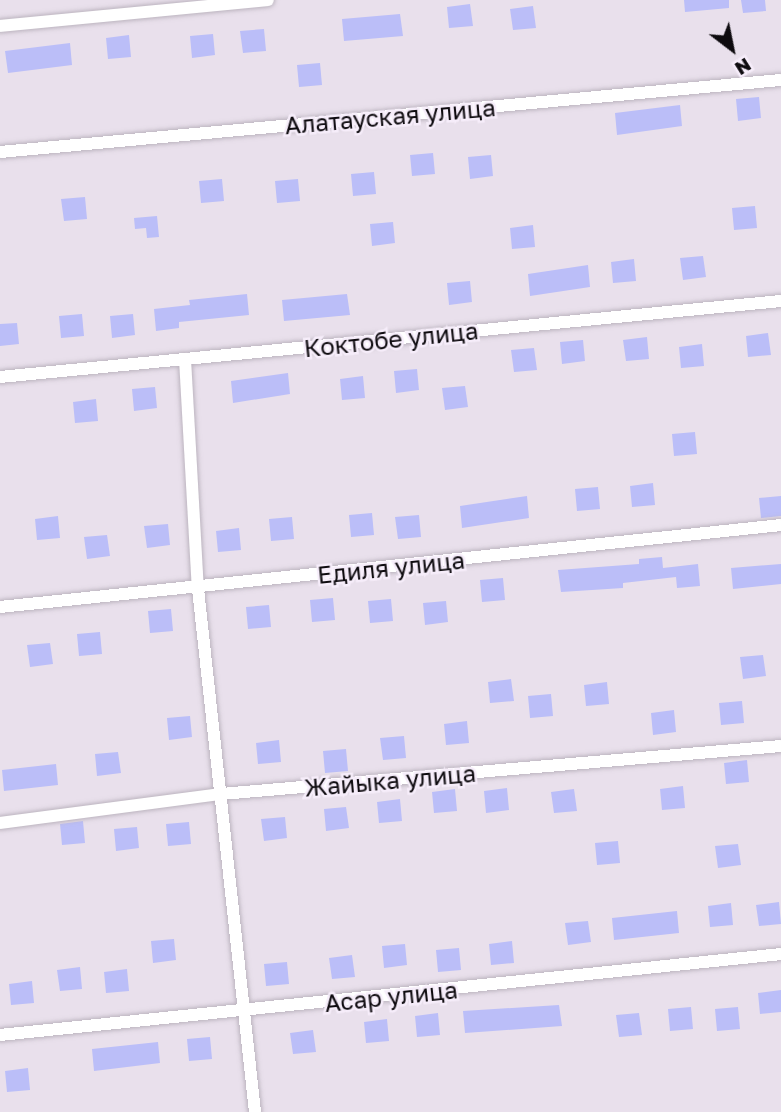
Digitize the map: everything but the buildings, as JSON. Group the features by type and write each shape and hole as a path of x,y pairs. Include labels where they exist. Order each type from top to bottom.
{"street":[{"path":"0,26 268,0"},
{"name":"Алатауская улица","path":"0,152 781,79"},
{"name":"Коктобе улица","path":"0,377 781,301"},
{"path":"185,359 198,589 255,1112"},
{"name":"Едиля улица","path":"0,607 198,589 781,524"},
{"name":"Жайыка улица","path":"0,823 221,794 781,746"},
{"name":"Асар улица","path":"0,1035 244,1012 781,954"}]}
